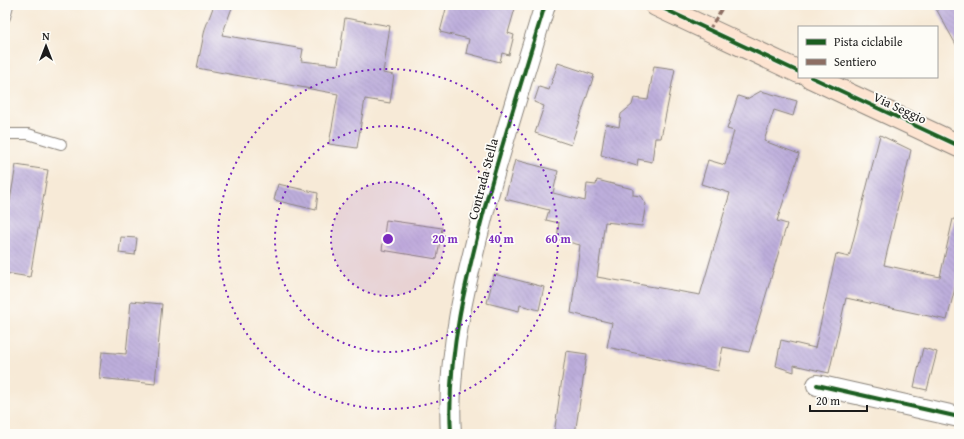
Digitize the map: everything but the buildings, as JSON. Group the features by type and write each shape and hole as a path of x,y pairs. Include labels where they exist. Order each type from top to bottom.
{"street":[{"name":"Contrada Stella","path":"451,434 450,415 454,349 472,255 505,134 545,5"},
{"path":"656,5 798,72"},
{"name":"Via Seggio","path":"812,78 959,146"},
{"path":"817,385 959,417"}],"lane":[{"path":"5,17 8,5"},
{"path":"5,134 28,134 61,144"}],"marked path":[{"path":"709,30 724,5"}],"cycle path":[{"path":"451,434 450,404 455,345 466,286 494,175 545,5"},
{"path":"656,5 798,72"},
{"path":"813,78 959,146"},
{"path":"817,385 959,417"}]}
